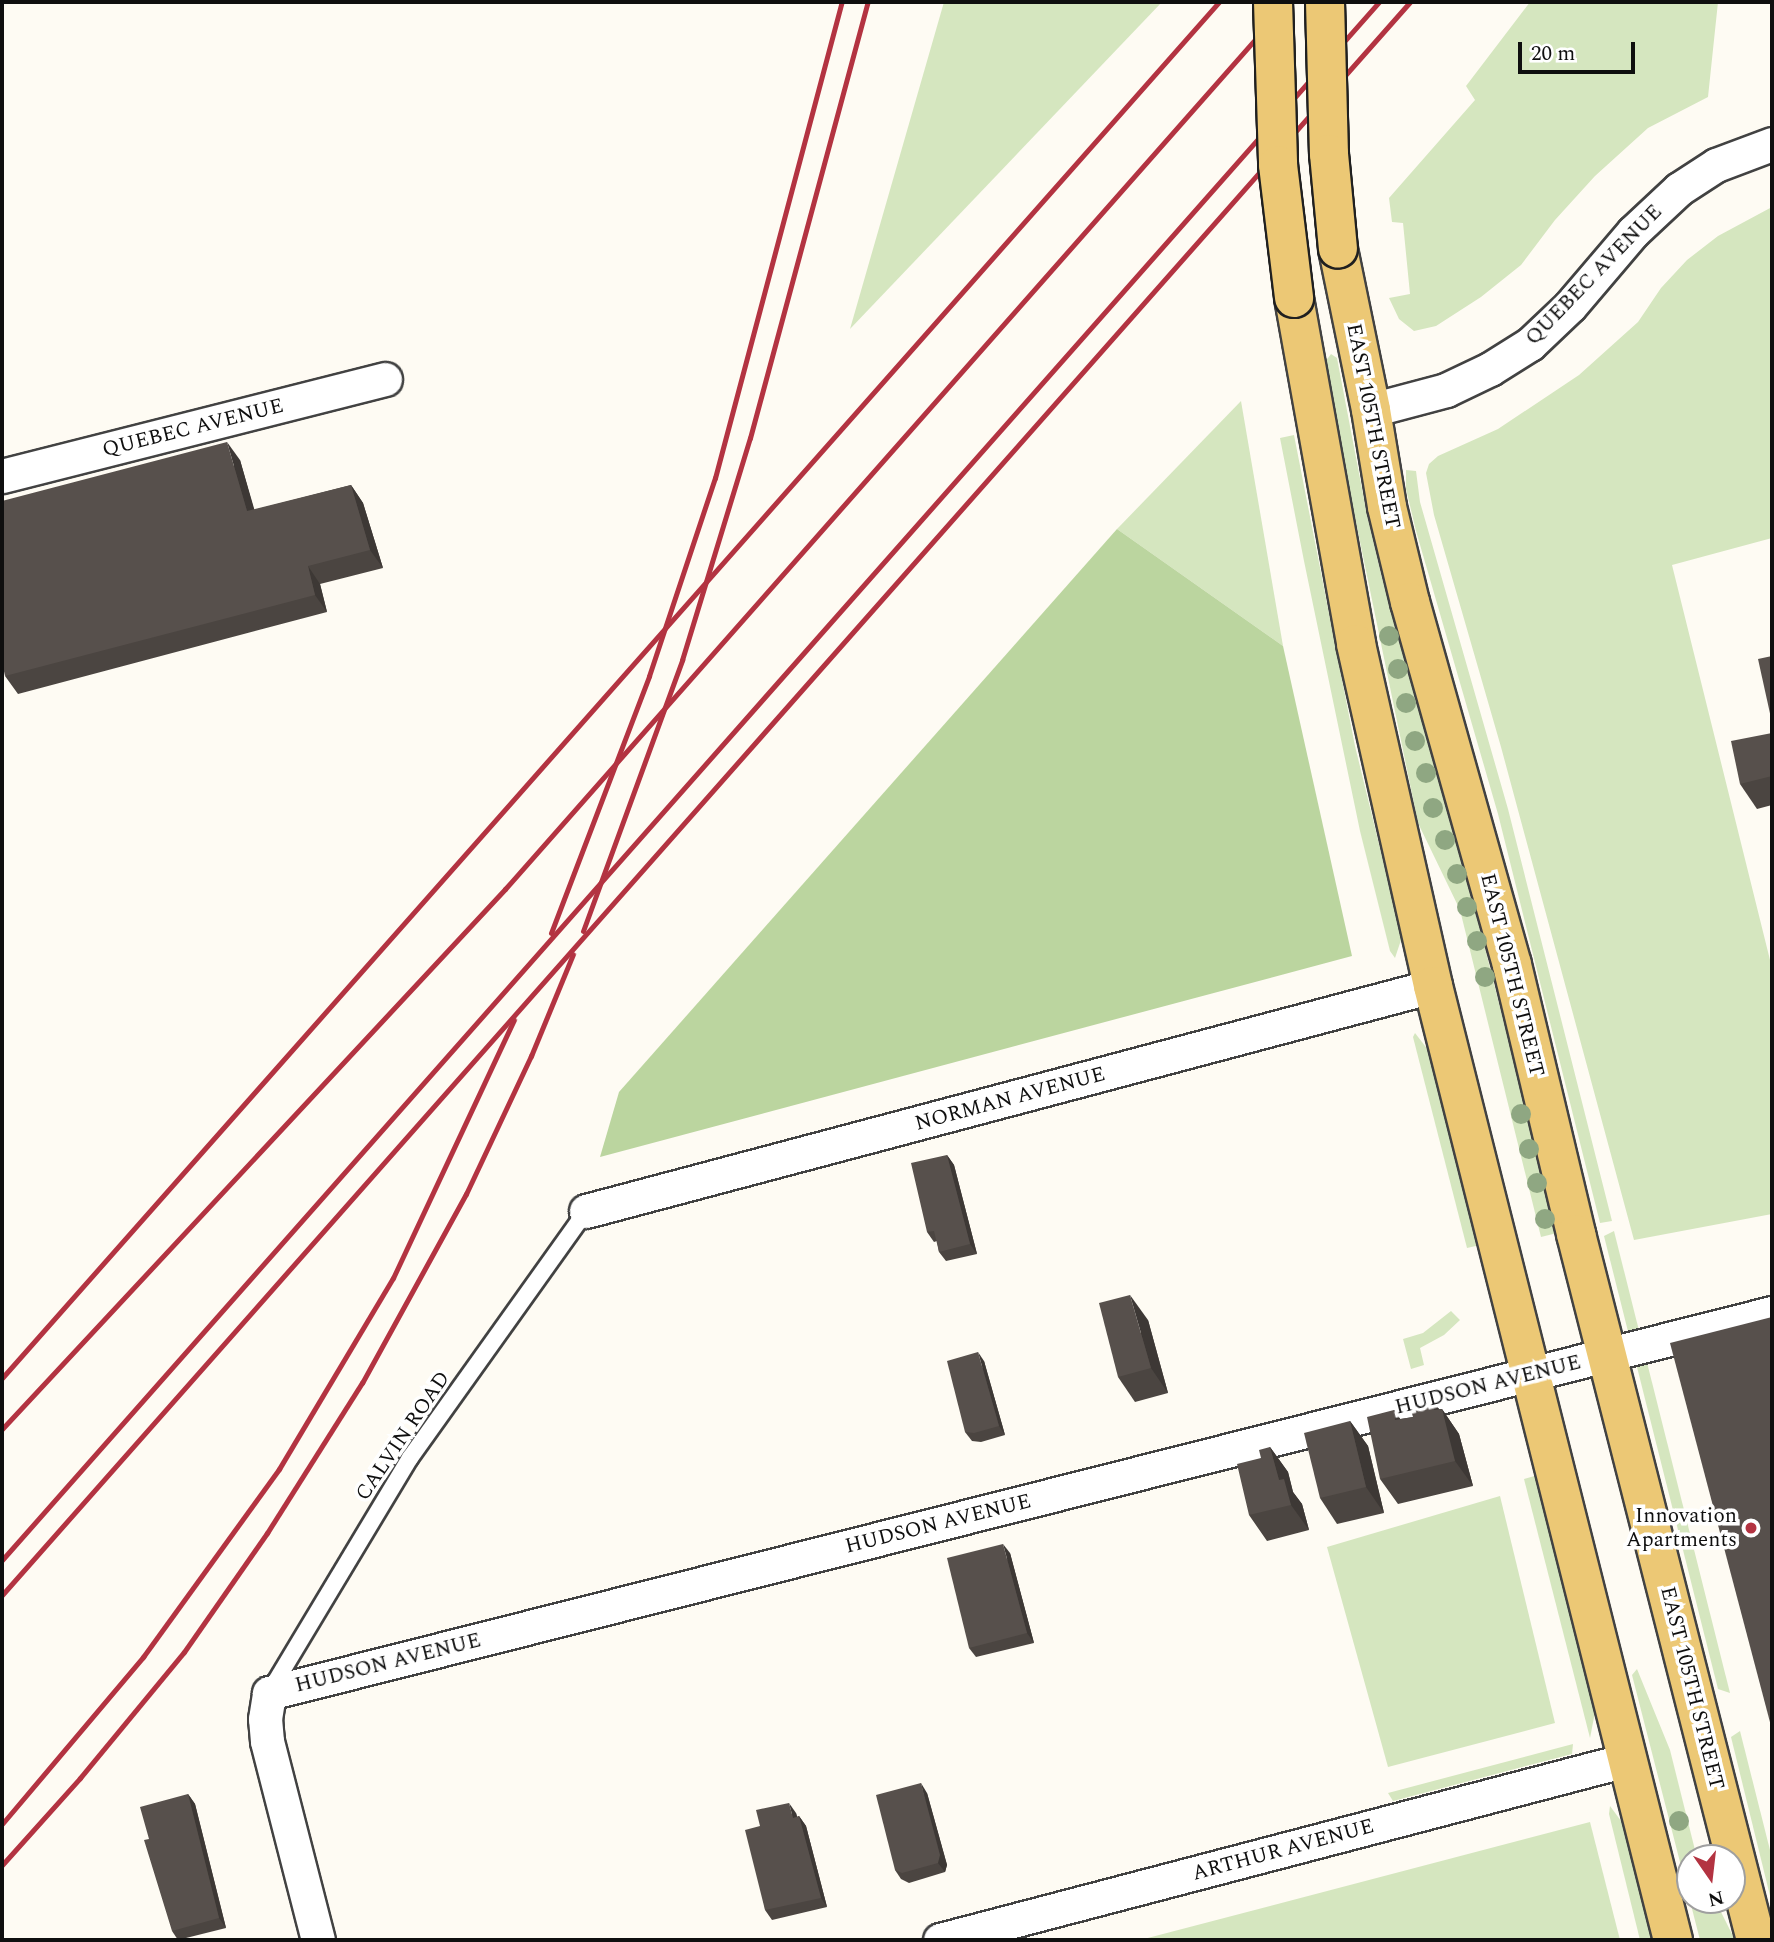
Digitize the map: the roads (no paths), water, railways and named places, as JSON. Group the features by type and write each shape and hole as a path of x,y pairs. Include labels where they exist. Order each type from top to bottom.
{"main road":[{"path":"1273,2 1278,165 1294,298 1356,644 1433,986 1503,1254 1530,1376 1673,1940"},
{"name":"EAST 105TH STREET","path":"1325,2 1329,154 1338,249 1371,410 1387,507 1410,602 1512,965 1607,1355 1756,1940"}],"street":[{"name":"QUEBEC AVENUE","path":"1371,410 1446,390 1490,369 1530,344 1570,306 1640,225 1679,189 1716,165 1772,144"},
{"name":"QUEBEC AVENUE","path":"2,476 385,379"},
{"name":"NORMAN AVENUE","path":"586,1212 1433,986"},
{"name":"HUDSON AVENUE","path":"269,1693 1772,1313"},
{"path":"269,1693 265,1720 268,1741 318,1940"},
{"name":"ARTHUR AVENUE","path":"940,1940 1626,1760"}],"lane":[{"name":"CALVIN ROAD","path":"269,1693 410,1458 586,1212"}],"railway":[{"path":"551,933 649,676 715,478 842,2"},
{"path":"583,931 682,660 750,438 868,2"},
{"path":"2,1378 1219,2"},
{"path":"2,1429 505,889 1288,2"},
{"path":"2,1560 1379,2"},
{"path":"2,1595 1410,2"},
{"path":"2,1865 80,1778 184,1652 267,1533 362,1383 466,1194 531,1056 573,954"},
{"path":"2,1824 143,1657 279,1469 393,1278 514,1020"}],"place":[{"name":"Innovation Apartments","path":"1751,1528"}]}
